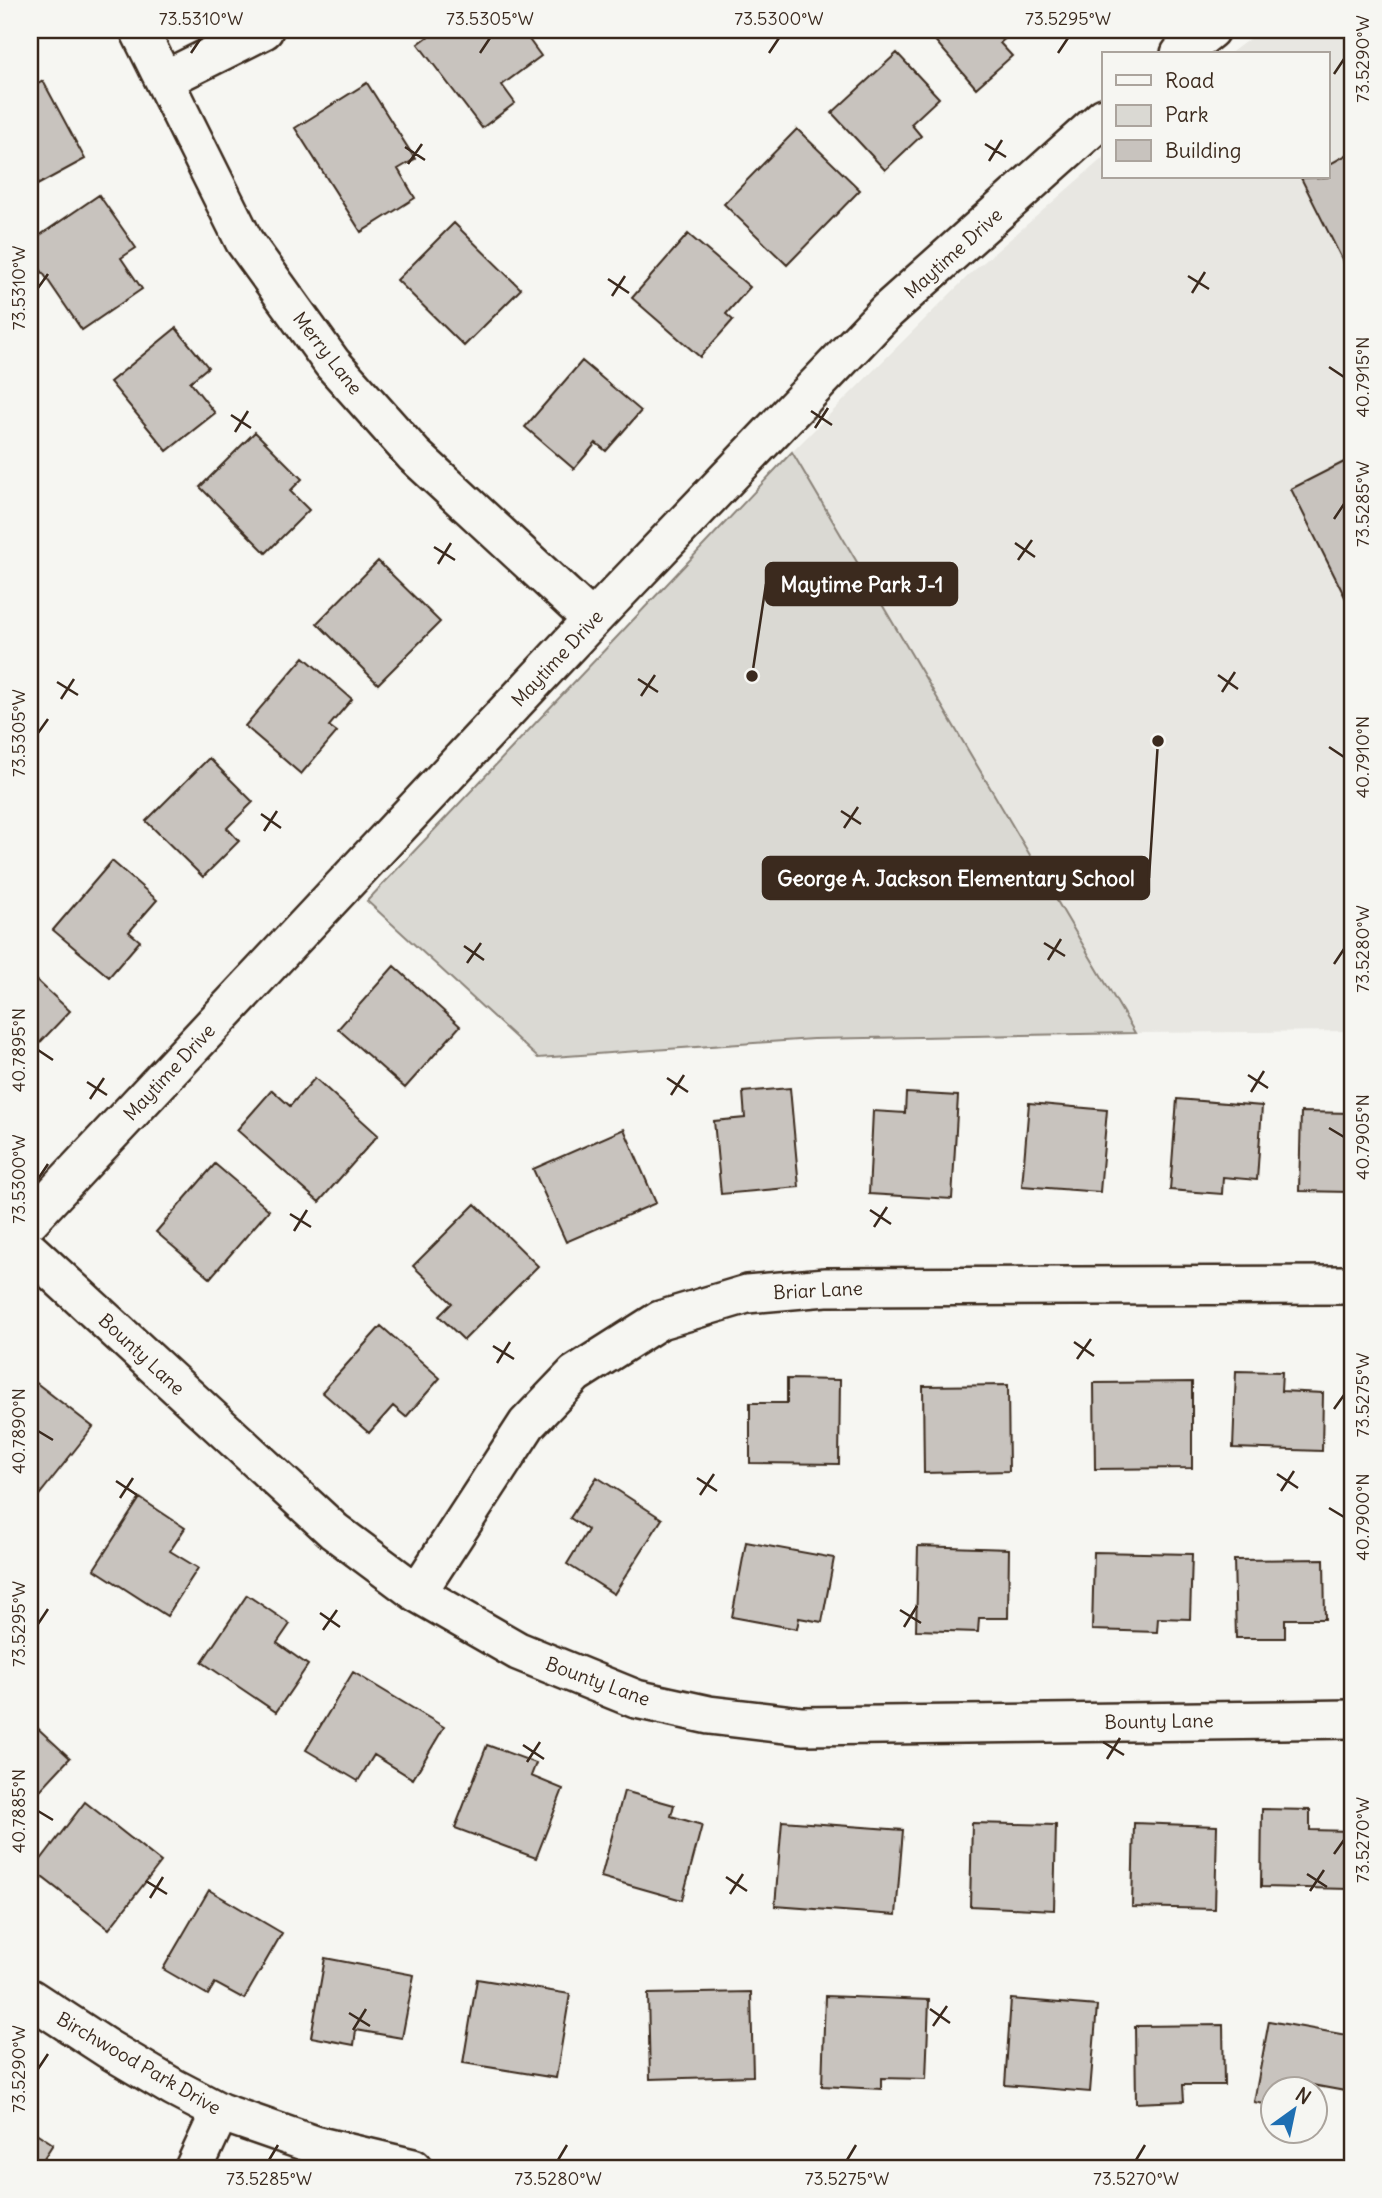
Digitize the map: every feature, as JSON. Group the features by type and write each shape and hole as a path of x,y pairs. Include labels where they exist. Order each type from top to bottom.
{"street":[{"name":"Merry Lane","path":"139,30 244,241 332,363 414,455 592,620"},
{"path":"164,80 264,30"},
{"path":"1182,52 1210,30"},
{"name":"Maytime Drive","path":"30,1220 592,620 887,312 1102,119"},
{"name":"Bounty Lane","path":"30,1251 334,1531 417,1593 518,1651 636,1699 709,1715 802,1726 1352,1719"},
{"name":"Briar Lane","path":"417,1593 527,1424 575,1374 660,1320 747,1294 826,1287 1352,1285"},
{"name":"Birchwood Park Drive","path":"30,1998 108,2049 220,2112 316,2145 413,2168"},
{"path":"194,2168 220,2112"}],"shaded area":[{"path":"1261,30 1352,30 1352,1031 1135,1033 792,452 969,275 1102,159 1102,178 1330,178 1330,52 1232,52"}],"green space":[{"path":"792,452 1135,1033 813,1039 538,1058 367,901"}],"building":[{"path":"437,30 522,30 541,56 502,85 515,103 482,128 418,44"},
{"path":"926,30 1015,30 1000,43 1012,56 976,88"},
{"path":"897,53 939,98 911,124 921,136 885,170 832,113"},
{"path":"43,81 85,159 30,189 30,88"},
{"path":"367,83 415,159 398,169 415,198 361,232 295,128"},
{"path":"797,129 860,190 787,265 724,204"},
{"path":"1350,153 1352,279 1301,178 1330,178 1330,164"},
{"path":"99,195 136,248 121,258 142,289 82,330 30,254 30,242"},
{"path":"454,223 521,289 464,346 397,280"},
{"path":"688,234 750,287 726,314 733,320 700,357 632,298"},
{"path":"176,328 208,367 190,382 215,413 167,451 110,382"},
{"path":"582,361 641,411 606,451 596,443 574,469 525,427"},
{"path":"255,432 302,479 290,491 309,510 266,553 200,487"},
{"path":"1352,458 1352,603 1349,605 1291,489"},
{"path":"378,561 440,622 378,684 317,623"},
{"path":"304,657 352,699 329,726 337,732 301,774 245,726"},
{"path":"209,758 253,802 227,828 239,841 203,877 146,821"},
{"path":"112,861 157,900 129,932 140,941 109,977 53,930"},
{"path":"394,966 460,1026 405,1088 338,1029"},
{"path":"30,974 70,1011 30,1053"},
{"path":"315,1078 378,1135 319,1202 237,1130 272,1090 290,1106"},
{"path":"790,1088 799,1187 721,1194 714,1121 745,1118 743,1092"},
{"path":"906,1093 958,1096 952,1199 869,1194 873,1111 905,1113"},
{"path":"1177,1099 1262,1106 1257,1180 1223,1177 1222,1194 1170,1190"},
{"path":"1029,1103 1107,1110 1100,1192 1022,1186"},
{"path":"1301,1112 1352,1113 1352,1173 1349,1173 1349,1192 1299,1191"},
{"path":"624,1129 656,1203 566,1242 533,1169"},
{"path":"215,1164 269,1210 210,1278 156,1232"},
{"path":"475,1204 538,1266 464,1340 439,1316 452,1303 413,1266"},
{"path":"381,1326 440,1378 406,1417 393,1406 369,1433 322,1392"},
{"path":"1236,1371 1282,1372 1281,1391 1323,1393 1322,1451 1233,1448"},
{"path":"30,1378 93,1427 32,1504 30,1502"},
{"path":"787,1379 840,1380 839,1464 750,1463 750,1403 787,1403"},
{"path":"1192,1382 1192,1468 1095,1469 1094,1383"},
{"path":"1008,1385 1009,1471 924,1473 923,1386"},
{"path":"597,1477 662,1519 614,1594 567,1564 588,1530 570,1518"},
{"path":"140,1498 185,1528 170,1551 198,1568 167,1616 94,1569"},
{"path":"746,1542 834,1558 822,1622 799,1618 797,1629 732,1617"},
{"path":"918,1546 1009,1549 1008,1618 979,1618 978,1632 916,1630"},
{"path":"1094,1552 1192,1554 1190,1619 1158,1618 1157,1632 1092,1630"},
{"path":"1324,1559 1325,1619 1285,1619 1285,1638 1236,1638 1234,1560"},
{"path":"247,1595 290,1624 277,1643 308,1665 276,1712 202,1662"},
{"path":"353,1672 444,1727 413,1779 374,1755 358,1781 306,1750"},
{"path":"32,1723 70,1758 30,1801 30,1725"},
{"path":"487,1745 536,1763 531,1776 563,1789 536,1858 455,1828"},
{"path":"624,1791 674,1805 671,1816 702,1825 682,1900 601,1877"},
{"path":"85,1802 161,1862 109,1929 33,1870"},
{"path":"1262,1809 1310,1810 1310,1830 1350,1831 1349,1889 1261,1887"},
{"path":"782,1821 903,1830 896,1915 775,1906"},
{"path":"972,1823 1056,1825 1054,1910 970,1906"},
{"path":"1134,1823 1217,1826 1215,1909 1132,1907"},
{"path":"209,1890 282,1933 244,1999 215,1983 208,1995 163,1969"},
{"path":"325,1958 414,1975 402,2038 356,2030 354,2045 311,2037"},
{"path":"477,1979 570,1994 556,2078 463,2063"},
{"path":"751,1992 753,2076 650,2079 648,1994"},
{"path":"825,1996 929,2000 926,2079 881,2078 881,2089 822,2086"},
{"path":"1011,1999 1097,2006 1090,2092 1005,2085"},
{"path":"1269,2021 1352,2036 1345,2091 1330,2088 1330,2076 1260,2076 1260,2103 1254,2102"},
{"path":"1223,2025 1224,2085 1183,2085 1184,2101 1136,2103 1135,2026"},
{"path":"30,2129 53,2144 44,2158 59,2168 30,2168"}],"place":[{"name":"Maytime Park J-1","path":"752,676"},
{"name":"George A. Jackson Elementary School","path":"1158,741"}]}
